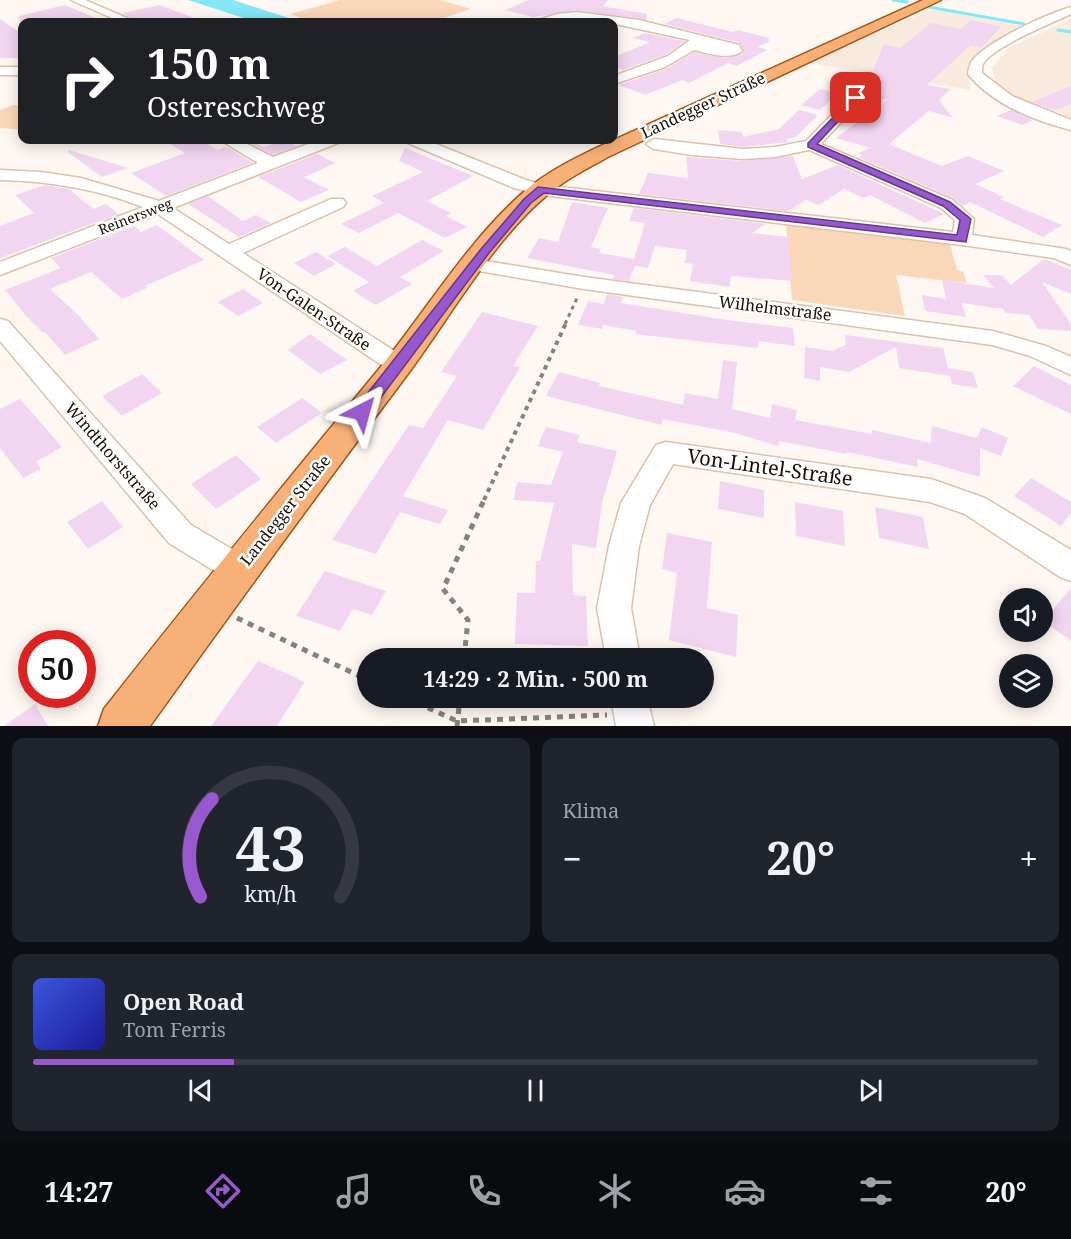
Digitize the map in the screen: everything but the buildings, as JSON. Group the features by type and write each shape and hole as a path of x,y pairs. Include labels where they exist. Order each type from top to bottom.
{"main road":[{"name":"Landegger Straße","path":"121,726 208,609 401,363 474,265 527,201 568,171 603,152 934,0"}],"street":[{"path":"76,0 120,18"},
{"path":"89,5 113,0"},
{"path":"1071,10 1008,39 983,56 976,64 975,74 986,86 1002,96 1071,126"},
{"path":"562,18 580,16 594,18"},
{"path":"618,21 696,42 653,67 618,79"},
{"path":"1041,23 1061,27"},
{"path":"0,71 18,71"},
{"path":"811,145 856,98"},
{"path":"235,144 271,163"},
{"name":"Reinersweg","path":"0,269 321,144"},
{"path":"424,144 520,184 542,190 962,239 1067,255"},
{"path":"654,144 743,154 775,152 811,145 947,204 965,219 962,239"},
{"name":"Von-Galen-Straße","path":"0,175 57,177 124,193 159,207 388,358 401,363"},
{"path":"229,252 337,203"},
{"name":"Wilhelmstraße","path":"474,265 584,283 993,338 1038,351 1071,367"},
{"name":"Windthorststraße","path":"0,326 180,534 222,559 242,565"},
{"name":"Von-Lintel-Straße","path":"621,648 614,608 624,546 636,503 666,452 931,491 975,506 1071,567"}],"path":[{"path":"465,648 468,620 443,590 584,283"},
{"path":"208,609 226,613 357,675"},
{"path":"426,708 457,724 632,714"},
{"path":"457,724 459,708"}],"shaded area":[{"path":"340,0 440,0 471,9 443,18 301,18 290,14"},
{"path":"931,9 1024,26 989,44 974,56 967,70 970,90 810,63"},
{"path":"1071,19 1071,121 1035,107 996,85 992,68 1007,49"},
{"path":"18,106 18,130 0,128 0,110"},
{"path":"786,225 950,244 957,270 963,272 967,283 896,275 905,316 792,300"}],"water":[{"path":"188,0 233,0 289,18 244,18"}],"waterway":[{"path":"893,0 907,2"},
{"path":"929,7 1024,24"},
{"path":"1058,30 1071,32"}],"route":[{"path":"362,412 485,251 527,201 542,190 962,239 965,219 947,204 811,145 856,98"}]}
